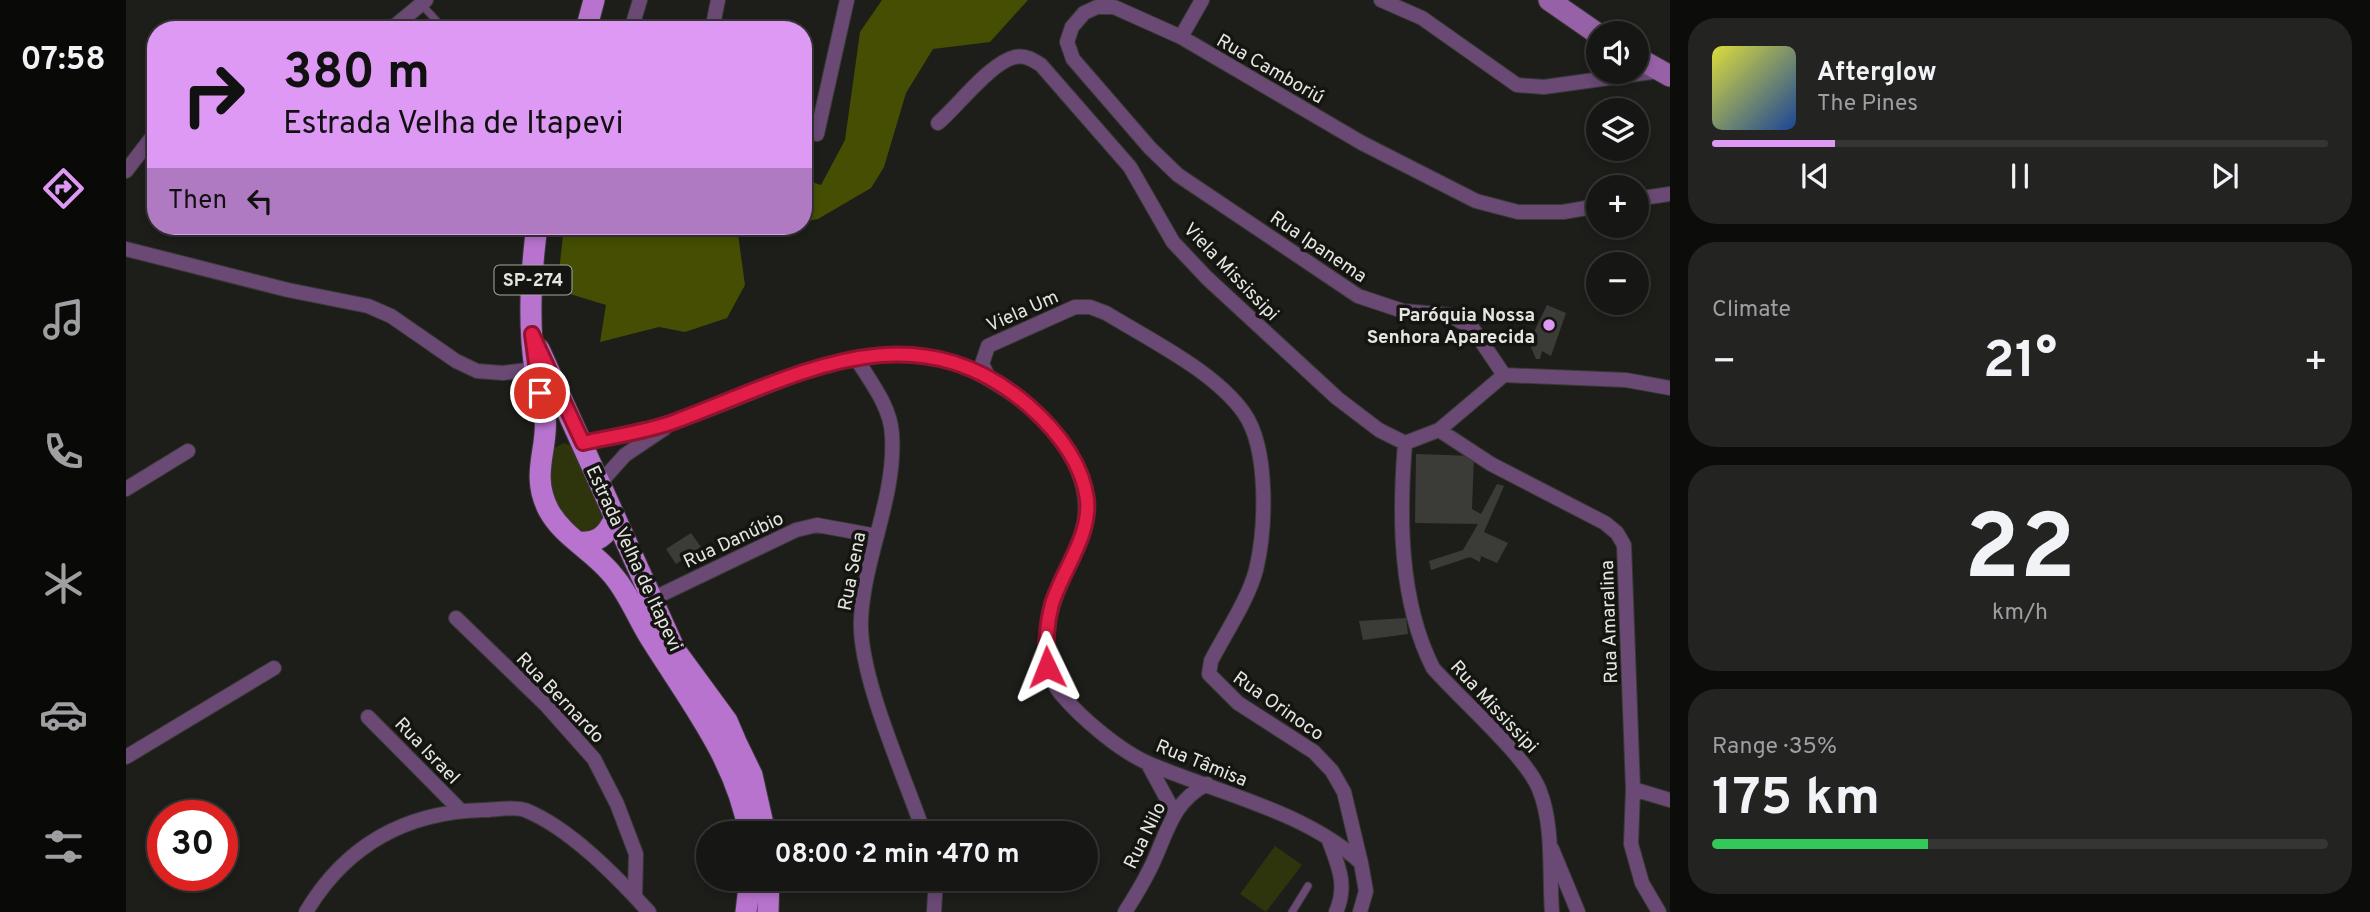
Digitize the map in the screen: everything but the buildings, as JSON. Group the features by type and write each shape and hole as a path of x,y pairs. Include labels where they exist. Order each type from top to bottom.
{"main road":[{"path":"588,21 594,0"},
{"name":"SP-274","path":"532,334 537,235"},
{"name":"Estrada Velha de Itapevi","path":"532,334 535,369 545,416 540,482 548,509 621,585 643,628 709,726 736,784 745,821"},
{"name":"Estrada Velha de Itapevi","path":"532,334 583,443 650,600 675,650 727,721 752,775 762,821"},
{"path":"540,458 559,439 568,438 583,443"},
{"path":"577,542 588,543 602,538 615,517"},
{"path":"746,912 748,891"},
{"path":"768,912 769,891"}],"street":[{"path":"634,21 640,0"},
{"path":"714,21 719,0"},
{"path":"817,134 847,0"},
{"path":"1181,37 1202,0"},
{"path":"1381,0 1422,18 1517,85 1544,87 1665,73"},
{"path":"1549,0 1586,26"},
{"path":"401,21 423,2"},
{"name":"Rua Camboriú","path":"1150,148 1083,71 1067,42 1072,27 1084,13 1097,6 1114,7 1181,37 1362,143 1476,201 1518,212 1563,212 1586,208"},
{"name":"Viela Mississipi","path":"938,123 1000,64 1014,57 1027,57 1041,65 1130,167 1173,242 1207,278 1337,398 1379,430 1405,443"},
{"path":"1649,64 1665,73"},
{"path":"126,171 147,144"},
{"name":"Rua Ipanema","path":"1150,148 1178,175 1357,296 1403,311 1450,315 1474,329 1504,375"},
{"path":"1649,197 1670,194"},
{"path":"126,249 288,290 368,306 391,316 456,361 477,371 503,373 535,369"},
{"name":"Viela Um","path":"989,379 982,364 983,355 997,340 1075,307 1090,307 1106,313"},
{"name":"Rua Orinoco","path":"1106,313 1204,376 1245,415 1258,449 1262,485 1263,512 1256,571 1211,661 1209,674 1238,702 1314,752 1332,771 1344,792 1361,863 1366,891 1360,912"},
{"name":"Rua Tâmisa","path":"583,443 673,422 820,365 856,358 918,355 967,367 989,379 1047,422 1067,448 1087,500 1083,529 1053,602 1046,632 1047,667 1059,691 1082,716 1148,764 1207,784 1341,844 1361,863"},
{"name":"Rua Sena","path":"856,358 884,404 892,433 890,474 861,620 866,665 920,821"},
{"path":"1405,443 1439,430 1504,375 1626,380 1670,388"},
{"name":"Rua Tâmisa","path":"600,482 625,455 673,422"},
{"name":"Rua Amaralina","path":"1439,430 1491,464 1605,523 1617,533 1624,545 1633,789 1631,844 1642,883 1659,912"},
{"name":"Rua Mississipi","path":"1405,443 1401,491 1404,549 1416,624 1423,648 1433,668 1524,766 1539,788 1548,838 1552,912"},
{"path":"126,489 187,451"},
{"name":"Rua Danúbio","path":"650,600 796,530 817,526 835,527 877,536"},
{"name":"Rua Bernardo","path":"456,618 546,705 594,759 617,804 636,854 635,897"},
{"path":"126,757 274,668"},
{"name":"Rua Israel","path":"368,717 460,810"},
{"path":"1148,764 1174,813"},
{"name":"Rua Nilo","path":"1125,912 1151,868 1174,813 1192,791 1207,784"},
{"path":"1633,789 1670,800"},
{"path":"306,912 340,865 379,836 423,818 460,810 523,809 559,828 649,912"},
{"path":"1336,912 1342,896 1343,881 1328,838 1349,812"},
{"path":"1548,838 1578,912"},
{"path":"934,912 935,891"}],"lane":[{"path":"423,2 438,21"},
{"path":"1292,912 1308,886"}],"green space":[{"path":"882,0 1028,0 990,42 933,49 906,93 884,167 871,188 812,220 812,182 821,185 845,140 860,32"},
{"path":"563,235 738,235 745,285 727,318 685,332 659,327 600,342 606,305 557,290"},
{"path":"564,443 575,447 604,510 602,523 590,531 581,532 572,524 559,508 552,490 547,457 554,448"},
{"path":"1275,846 1302,865 1266,912 1240,894"}],"place":[{"name":"Paróquia Nossa Senhora Aparecida","path":"1549,325"}],"route":[{"path":"540,393 532,334 583,443 673,422 820,365 856,358 918,355 967,367 1023,401 1047,422 1067,448 1079,473 1087,500 1083,529 1053,602 1046,632 1047,667"}]}
